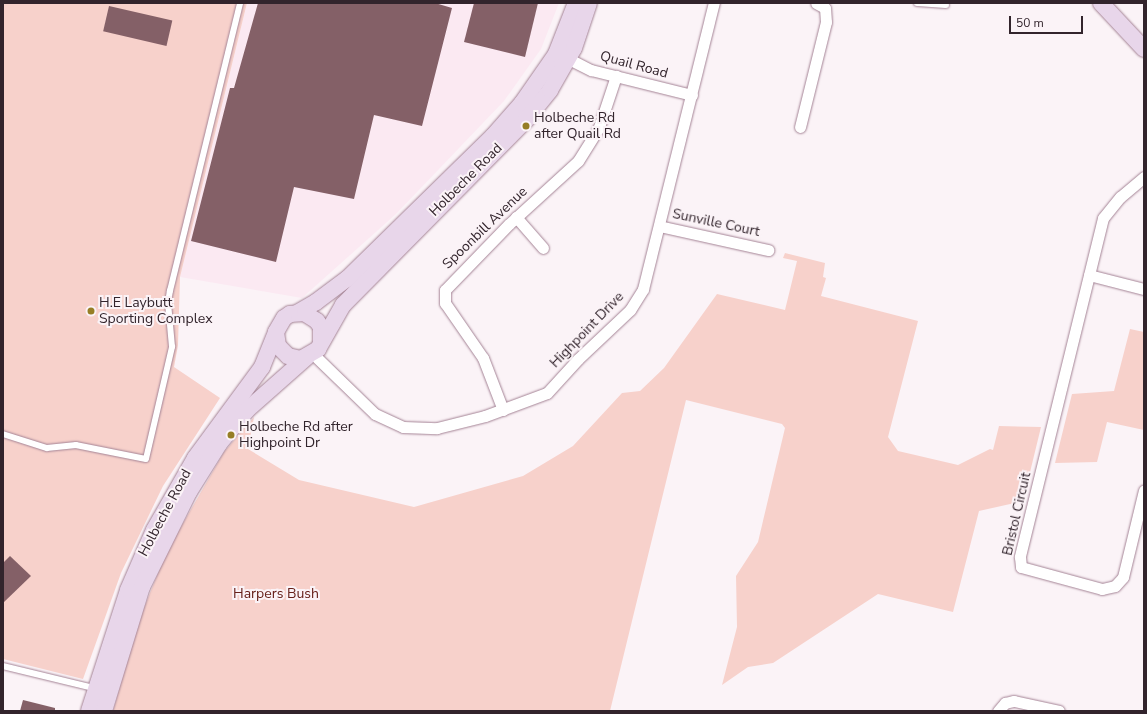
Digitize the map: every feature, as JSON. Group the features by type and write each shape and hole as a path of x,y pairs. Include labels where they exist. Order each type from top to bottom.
{"street":[{"name":"Holbeche Road","path":"297,313 316,302 347,279 518,108 552,61 576,3"},
{"name":"Holbeche Road","path":"104,711 128,627 142,587 189,492 219,444 247,410 314,351 343,305 526,120 569,59 589,3"},
{"name":"Highpoint Drive","path":"314,351 375,414 403,427 437,428 503,410 547,393 578,360 630,310 643,289 714,3"},
{"path":"800,127 826,22 825,8 816,3"},
{"path":"1100,3 1144,49"},
{"name":"Quail Road","path":"569,59 591,70 692,95"},
{"name":"Spoonbill Avenue","path":"503,410 483,358 448,310 444,296 449,284 516,217 585,152 602,121 616,76"},
{"name":"Bristol Circuit","path":"1144,177 1120,197 1105,215 1020,557 1021,567 1102,589 1115,586 1123,577 1144,490"},
{"path":"516,217 543,248"},
{"name":"Sunville Court","path":"659,226 768,250"},
{"path":"1089,275 1144,289"},
{"path":"297,313 304,313 317,321 321,328 314,351 295,358 282,351 278,346 276,332 284,318 297,313"},
{"name":"Holbeche Road","path":"89,711 95,688 128,590 154,530 195,458 262,367 276,332"},
{"path":"1001,707 1025,703 1059,711"}],"lane":[{"path":"3,434 47,448 76,445 146,458 172,347 168,303 170,291 240,3"},
{"path":"917,3 946,5"},
{"path":"3,666 95,688"}],"shaded area":[{"path":"247,3 559,3 541,49 504,101 396,214 302,298 180,277"}],"green space":[{"name":"H.E Laybutt Sporting Complex","path":"3,3 247,3 180,277 178,345 174,367 220,398 163,486 121,573 83,679 3,659"},
{"name":"Harpers Bush","path":"785,253 825,263 823,277 826,278 821,296 918,321 888,437 898,451 958,465 990,449 993,450 999,426 1041,427 1023,501 979,511 953,612 878,594 773,663 748,667 722,685 737,627 736,576 758,542 785,428 782,424 686,400 610,711 113,711 137,625 167,551 224,452 254,417 248,449 299,480 414,507 523,476 573,446 622,393 640,391 664,368 717,294 785,310 797,261 783,258"},
{"path":"1130,329 1144,332 1144,430 1107,422 1097,462 1055,463 1072,394 1114,391"}],"building":[{"path":"258,3 435,3 452,8 422,126 374,115 354,199 294,187 276,262 191,241 230,88 234,88"},
{"path":"474,3 538,3 525,57 464,42"},
{"path":"109,6 172,21 166,46 103,31"},
{"path":"10,556 31,576 3,603 3,563"},
{"path":"23,700 55,708 55,711 20,711"}],"place":[{"name":"Holbeche Rd after Quail Rd","path":"526,126"},
{"name":"H.E Laybutt Sporting Complex","path":"91,311"},
{"name":"Holbeche Rd after Highpoint Dr","path":"231,435"}]}
